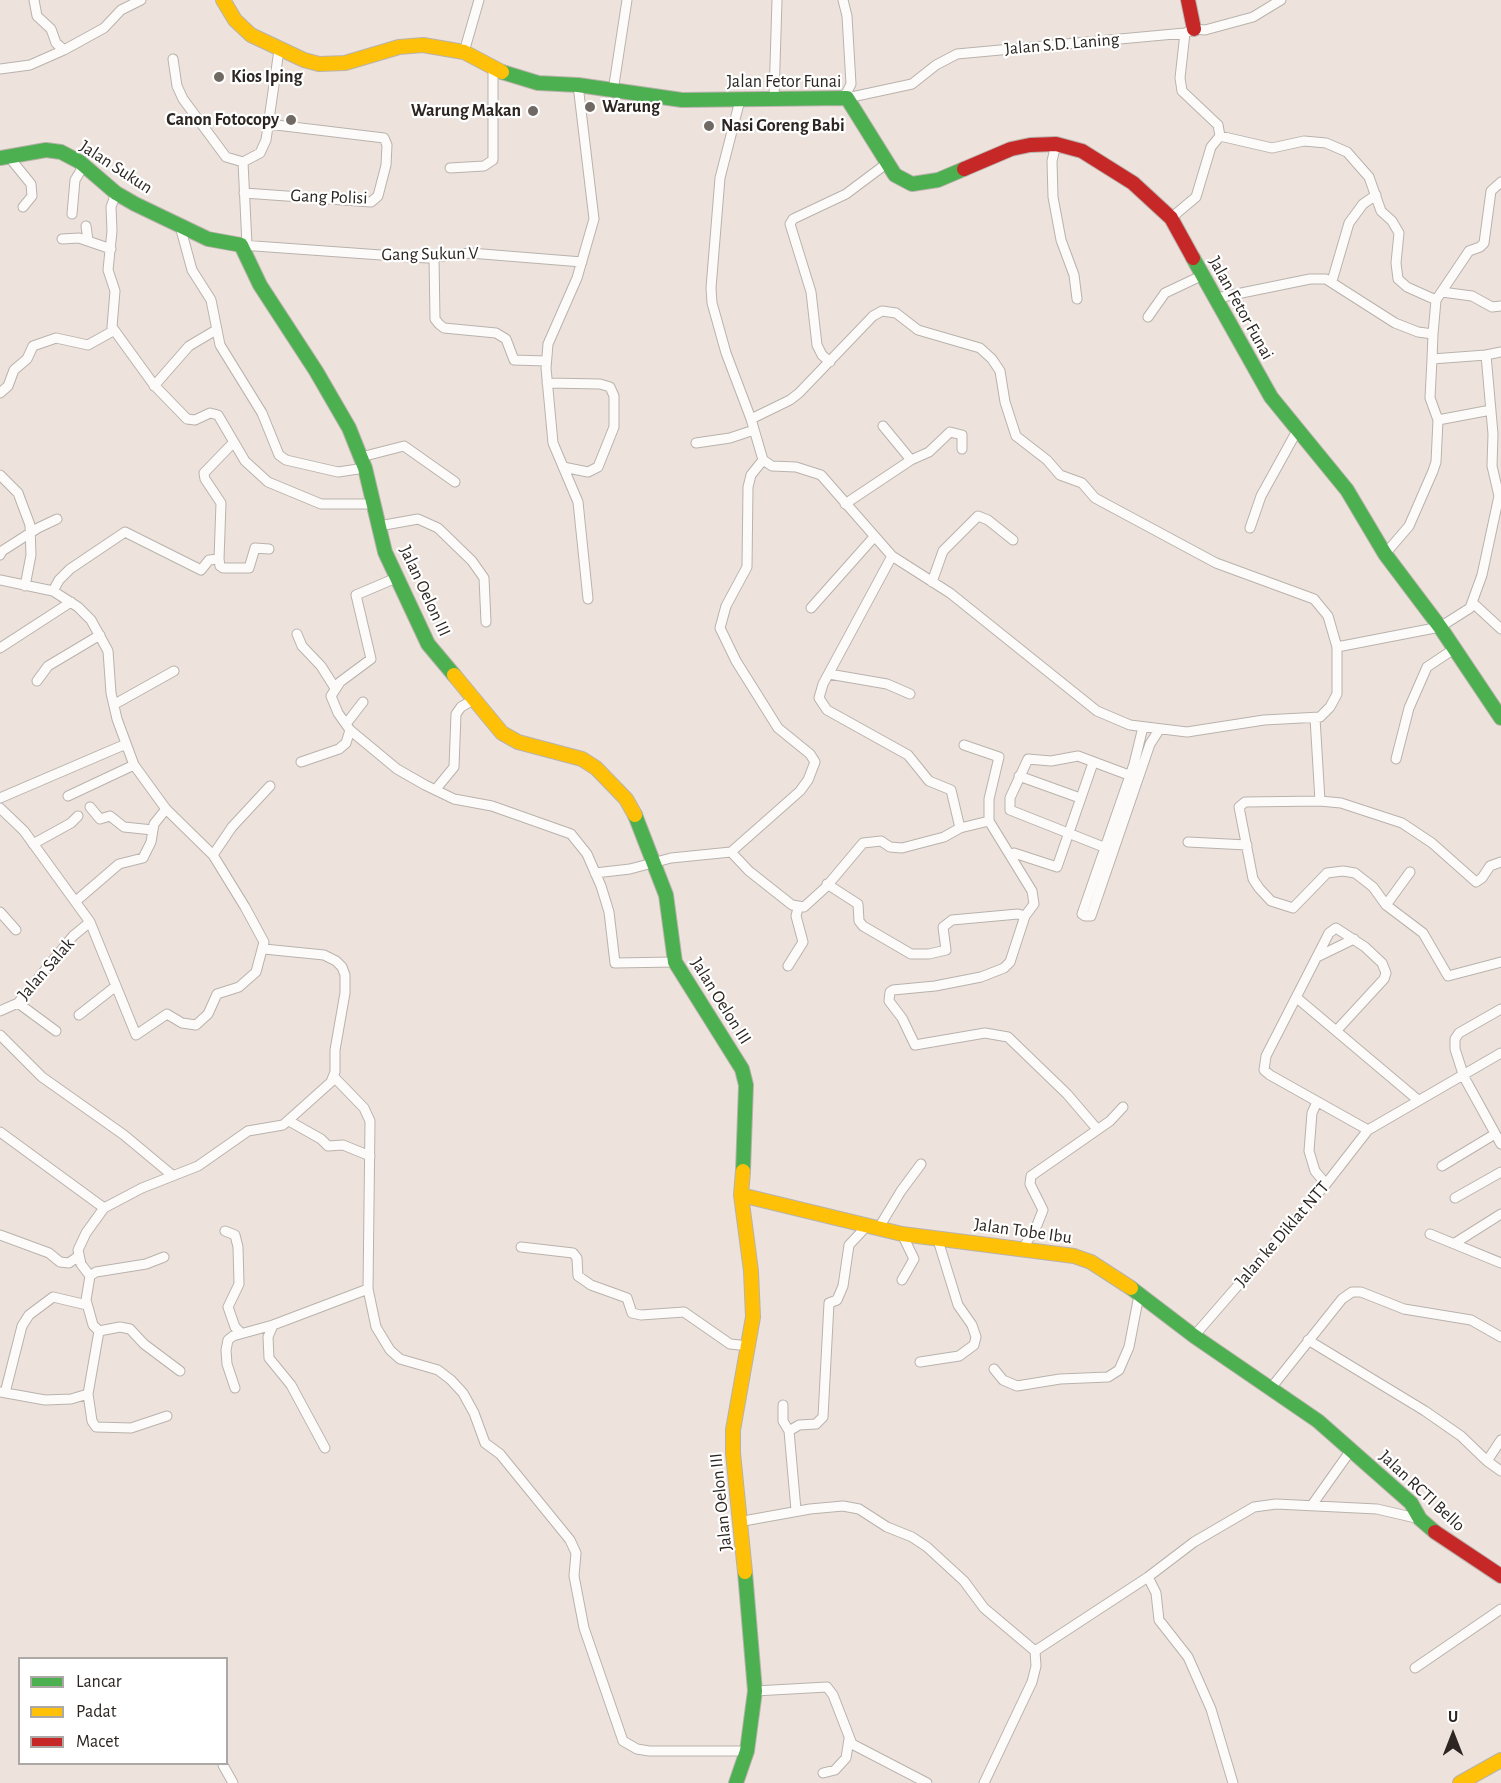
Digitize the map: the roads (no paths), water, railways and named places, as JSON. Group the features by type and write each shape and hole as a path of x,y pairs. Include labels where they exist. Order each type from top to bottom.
{"main road":[{"name":"Jalan Fetor Funai","path":"223,0 242,28 279,50 304,60 333,64 399,46 423,45 464,52 521,80 538,83 578,85 682,100 842,98 886,164 905,181 922,184 1011,149 1030,145 1056,144 1082,151 1150,196 1171,218 1270,397 1347,490 1386,554 1440,627 1501,718"},
{"path":"1188,0 1189,31"},
{"name":"Jalan Sukun","path":"4,157 54,150 84,165 116,193 180,226 208,239 244,245"},
{"name":"Jalan Oelon III","path":"244,245 260,285 316,371 349,428 363,463 385,552 423,636 473,700 496,727 509,738 576,756 596,768 632,807 654,861 668,904 675,962 745,1078 746,1134 741,1195 752,1288 753,1317 733,1430 738,1522 744,1552 746,1609 755,1691 747,1751 736,1783"},
{"name":"Jalan Tobe Ibu","path":"741,1195 902,1234 1074,1256 1091,1262 1318,1421 1350,1450"},
{"name":"Jalan RCTI Bello","path":"1350,1450 1411,1503 1420,1519 1440,1537 1501,1576"},
{"path":"1460,1783 1501,1760"}],"street":[{"path":"34,0 37,16 51,29 56,42 64,50"},
{"path":"464,52 479,0"},
{"path":"612,91 627,0"},
{"path":"774,98 777,0"},
{"path":"842,98 851,84 847,16 843,0"},
{"name":"Jalan S.D. Laning","path":"842,98 912,84 936,65 957,54 1205,30 1252,17 1281,0"},
{"path":"0,69 30,65 64,50 104,28 121,10 136,1"},
{"path":"1171,218 1196,197 1211,147 1220,136 1218,125 1185,94 1180,85 1189,31"},
{"path":"173,59 177,86 183,99 226,157 243,162 260,153 266,141 279,50"},
{"path":"450,168 484,166 493,160 493,68"},
{"path":"578,85 594,212 582,261 548,344 546,361 553,443 578,502 588,599"},
{"path":"740,99 720,178 711,288 712,303 726,353 751,419 763,460 772,466 796,467 820,475 892,556 950,593 1097,711 1130,725 1187,732 1264,720 1315,718 1326,712 1337,694 1337,647 1328,616 1314,598 1222,566 1103,503 1082,483 1060,475 1038,453 1016,436 997,365 980,348 930,335 918,330 896,313 882,311 873,316 790,400 751,419"},
{"name":"Gang Polisi","path":"244,192 371,202 378,196 387,165 387,145 384,138 268,124"},
{"path":"1220,136 1272,148 1314,140 1347,152 1369,177 1381,211 1399,233 1396,263 1398,279 1407,287 1439,296 1472,296 1492,307 1501,306"},
{"path":"1056,144 1052,161 1053,197 1061,240 1074,275 1077,299"},
{"path":"4,157 31,184 32,196 23,207"},
{"path":"243,162 244,245"},
{"path":"830,362 822,355 817,345 811,292 790,224 793,219 846,194 886,164"},
{"path":"72,214 75,180 84,165"},
{"path":"1386,554 1409,526 1437,462 1438,420 1431,398 1433,334 1439,296 1469,251 1480,248 1484,243 1491,191 1501,182"},
{"path":"116,193 111,207 111,249 108,273 115,291 111,318 113,331 154,386 187,419 216,414 257,474 321,504 374,504"},
{"path":"1332,281 1349,223 1363,204 1376,195"},
{"path":"86,226 88,240"},
{"path":"180,226 192,270 210,300 216,330 224,351 262,413 282,458 338,472 404,446 454,482"},
{"path":"62,239 88,240 111,249"},
{"name":"Gang Sukun V","path":"244,245 331,253 434,258 470,253 582,261"},
{"path":"434,258 435,319 439,324 444,328 496,333 506,339 514,360 546,361"},
{"path":"1148,317 1165,293 1203,275"},
{"path":"1217,298 1310,279 1332,281 1395,323 1412,330 1433,334"},
{"path":"154,386 189,346 216,330"},
{"path":"0,393 8,386 14,370 27,358 33,346 46,339 63,338 88,345 113,331"},
{"path":"1432,360 1501,352"},
{"path":"1337,647 1440,627 1474,604 1496,531 1499,491 1492,466 1491,410 1486,355"},
{"path":"547,383 600,384 610,387 614,396 614,427 598,467 588,472 563,467"},
{"path":"1438,420 1491,410"},
{"path":"883,426 911,460"},
{"path":"1250,528 1261,496 1298,429"},
{"path":"696,443 730,438 754,430"},
{"path":"845,504 911,460 929,452 950,432 962,435 962,449"},
{"path":"234,443 204,473 205,479 221,503 220,566 249,568 255,548 269,549"},
{"path":"731,852 800,791 815,765 810,754 778,728 736,661 720,628 726,606 747,567 748,487 751,475 763,460"},
{"path":"0,475 13,486 23,501 31,533 26,586"},
{"path":"932,582 943,551 978,516 988,520 1013,540"},
{"path":"0,555 2,551 57,519"},
{"path":"379,525 418,519 438,528 472,561 484,578 486,622"},
{"path":"53,591 59,580 70,569 125,532 201,570 208,560 219,559"},
{"path":"812,608 874,537"},
{"path":"892,556 828,674 819,694 821,703 841,718 909,755 928,781 951,789 960,828"},
{"path":"334,688 371,659 356,595 396,578"},
{"path":"0,591 5,582 53,591 85,613 100,635 109,658 111,693 134,765 166,809 213,855 260,933 264,949 256,972 239,987 217,994 206,1017 193,1026 167,1014 136,1035 90,922 16,822 0,808"},
{"path":"0,648 71,602"},
{"path":"1474,604 1501,629"},
{"path":"297,634 302,646 321,666 334,688 332,699 348,727 397,769 454,799 492,806 571,834 587,854 609,912 615,963 675,962"},
{"path":"37,681 48,666 100,635"},
{"path":"1396,759 1409,708 1427,667 1454,649"},
{"path":"115,704 174,671"},
{"path":"828,674 887,684 910,694"},
{"path":"436,789 454,767 456,714 461,707 473,700"},
{"path":"302,762 339,749 346,743 348,727 363,702"},
{"path":"1315,718 1320,801"},
{"path":"1143,727 1129,775 1110,849 1091,916 1085,916 1082,914 1110,849 1139,779 1150,744 1159,730"},
{"path":"0,798 126,744"},
{"path":"964,744 999,756 989,799 991,815 989,821 1032,891 1034,904 1024,916 1010,962 1005,968 944,984 893,990 890,992 889,1001 902,1018 915,1045 985,1034 1008,1037 1067,1094 1097,1129"},
{"path":"1110,849 1010,810 1010,798 1019,776 1028,759 1051,760 1077,756 1139,779"},
{"path":"1014,853 1057,867 1093,763"},
{"path":"68,796 134,765"},
{"path":"1019,776 1080,798"},
{"path":"213,855 232,827 270,786"},
{"path":"1501,862 1490,866 1479,881 1474,881 1432,843 1402,824 1341,803 1320,801 1240,804 1256,884 1271,901 1282,907 1297,907 1320,877 1332,871 1343,871 1364,878 1386,905 1423,933 1448,976 1498,963 1501,974"},
{"path":"90,807 100,819 110,816 124,827 153,831"},
{"path":"76,901 119,864 141,860 151,842 153,831 166,809"},
{"path":"33,844 71,824 78,816"},
{"path":"798,908 811,903 862,843 881,841 890,847 903,848 944,837 960,828 989,821"},
{"path":"1188,842 1247,845"},
{"path":"595,873 630,869 654,861 720,851 731,852 749,871 798,908"},
{"path":"1386,905 1410,872"},
{"path":"827,884 858,904 860,921 863,926 911,954 929,954 946,950 943,927 947,922 1018,914 1024,916"},
{"path":"788,966 803,942 796,916 798,908"},
{"path":"0,912 16,930"},
{"name":"Jalan Salak","path":"0,1011 18,1003 73,936 90,922"},
{"path":"1337,1030 1384,979 1386,973 1382,963 1341,929 1333,929 1317,957 1266,1056 1264,1070 1368,1130"},
{"path":"1317,957 1354,939"},
{"path":"99,1331 93,1325 87,1305 90,1276 77,1257 86,1233 104,1208 172,1175 198,1166 248,1131 289,1121 334,1077 345,993 345,975 342,967 324,955 264,949"},
{"path":"79,1015 116,986"},
{"path":"1297,998 1418,1100"},
{"path":"18,1003 56,1031"},
{"path":"1501,1009 1457,1036 1455,1049 1464,1077 1501,1144"},
{"path":"0,1035 42,1077 124,1135 172,1175"},
{"name":"Jalan ke Diklat NTT","path":"1194,1336 1326,1184 1368,1130 1418,1100 1464,1077 1501,1053"},
{"path":"334,1077 368,1113 370,1156 368,1289 376,1327 390,1350 412,1364 438,1370 463,1393 474,1413 485,1443 501,1454 570,1540 576,1553 575,1585 584,1628 623,1741 637,1749 747,1751"},
{"path":"1317,1102 1312,1113 1309,1151 1315,1171 1326,1184"},
{"path":"1022,1250 1043,1210 1030,1184 1031,1176 1097,1129 1123,1107"},
{"path":"289,1121 321,1139 328,1146 343,1145 370,1156"},
{"path":"0,1132 104,1208"},
{"path":"1442,1166 1495,1134"},
{"path":"789,1431 799,1425 816,1424 823,1417 829,1305 839,1297 843,1286 849,1245 872,1228 921,1164"},
{"path":"1455,1198 1501,1173"},
{"path":"1455,1243 1501,1214"},
{"path":"225,1231 235,1235 238,1247 239,1284 228,1307 235,1327 242,1333"},
{"path":"902,1234 914,1259 902,1280"},
{"path":"1430,1234 1499,1259"},
{"path":"0,1235 49,1253 60,1262 69,1263 77,1257"},
{"path":"920,1362 959,1356 974,1345 976,1337 972,1325 958,1305 937,1238"},
{"path":"521,1247 573,1253 577,1258 578,1276 591,1285 627,1298 632,1313 641,1315 684,1312 730,1344 749,1346"},
{"path":"90,1276 106,1269 146,1264 164,1257"},
{"path":"236,1388 227,1364 226,1344 233,1336 273,1326 368,1289"},
{"path":"1271,1388 1348,1293 1357,1292 1404,1309 1471,1320 1501,1337"},
{"path":"994,1369 1003,1380 1017,1386 1060,1379 1102,1379 1116,1373 1129,1347 1139,1295"},
{"path":"87,1305 53,1297 24,1321 3,1392 45,1400 71,1399 88,1394"},
{"path":"273,1326 268,1337 269,1358 291,1384 325,1448"},
{"path":"99,1331 127,1327 144,1344 180,1371"},
{"path":"99,1331 88,1394 92,1421 96,1427 130,1428 167,1416"},
{"path":"1308,1340 1425,1411 1461,1436 1501,1471"},
{"path":"783,1405 783,1421 789,1431 796,1510"},
{"path":"1488,1461 1501,1440"},
{"path":"1312,1505 1350,1450"},
{"path":"1035,1651 1148,1577 1194,1542 1245,1511 1269,1505 1312,1505 1344,1509 1377,1509 1420,1519"},
{"path":"738,1522 796,1510 852,1506 866,1512 887,1527 919,1541 964,1581 984,1608 1035,1651 1036,1666 1032,1683 984,1783"},
{"path":"1148,1577 1156,1593 1159,1620 1185,1651 1211,1709 1233,1783"},
{"path":"1415,1668 1501,1609"},
{"path":"755,1691 827,1687 833,1695 849,1739 858,1748 927,1783"},
{"path":"823,1773 836,1770 846,1758 849,1739"},
{"path":"223,1765 233,1783"}],"place":[{"name":"Kios Iping","path":"219,77"},
{"name":"Warung","path":"590,107"},
{"name":"Warung Makan","path":"533,111"},
{"name":"Canon Fotocopy","path":"291,120"},
{"name":"Nasi Goreng Babi","path":"709,126"}]}
